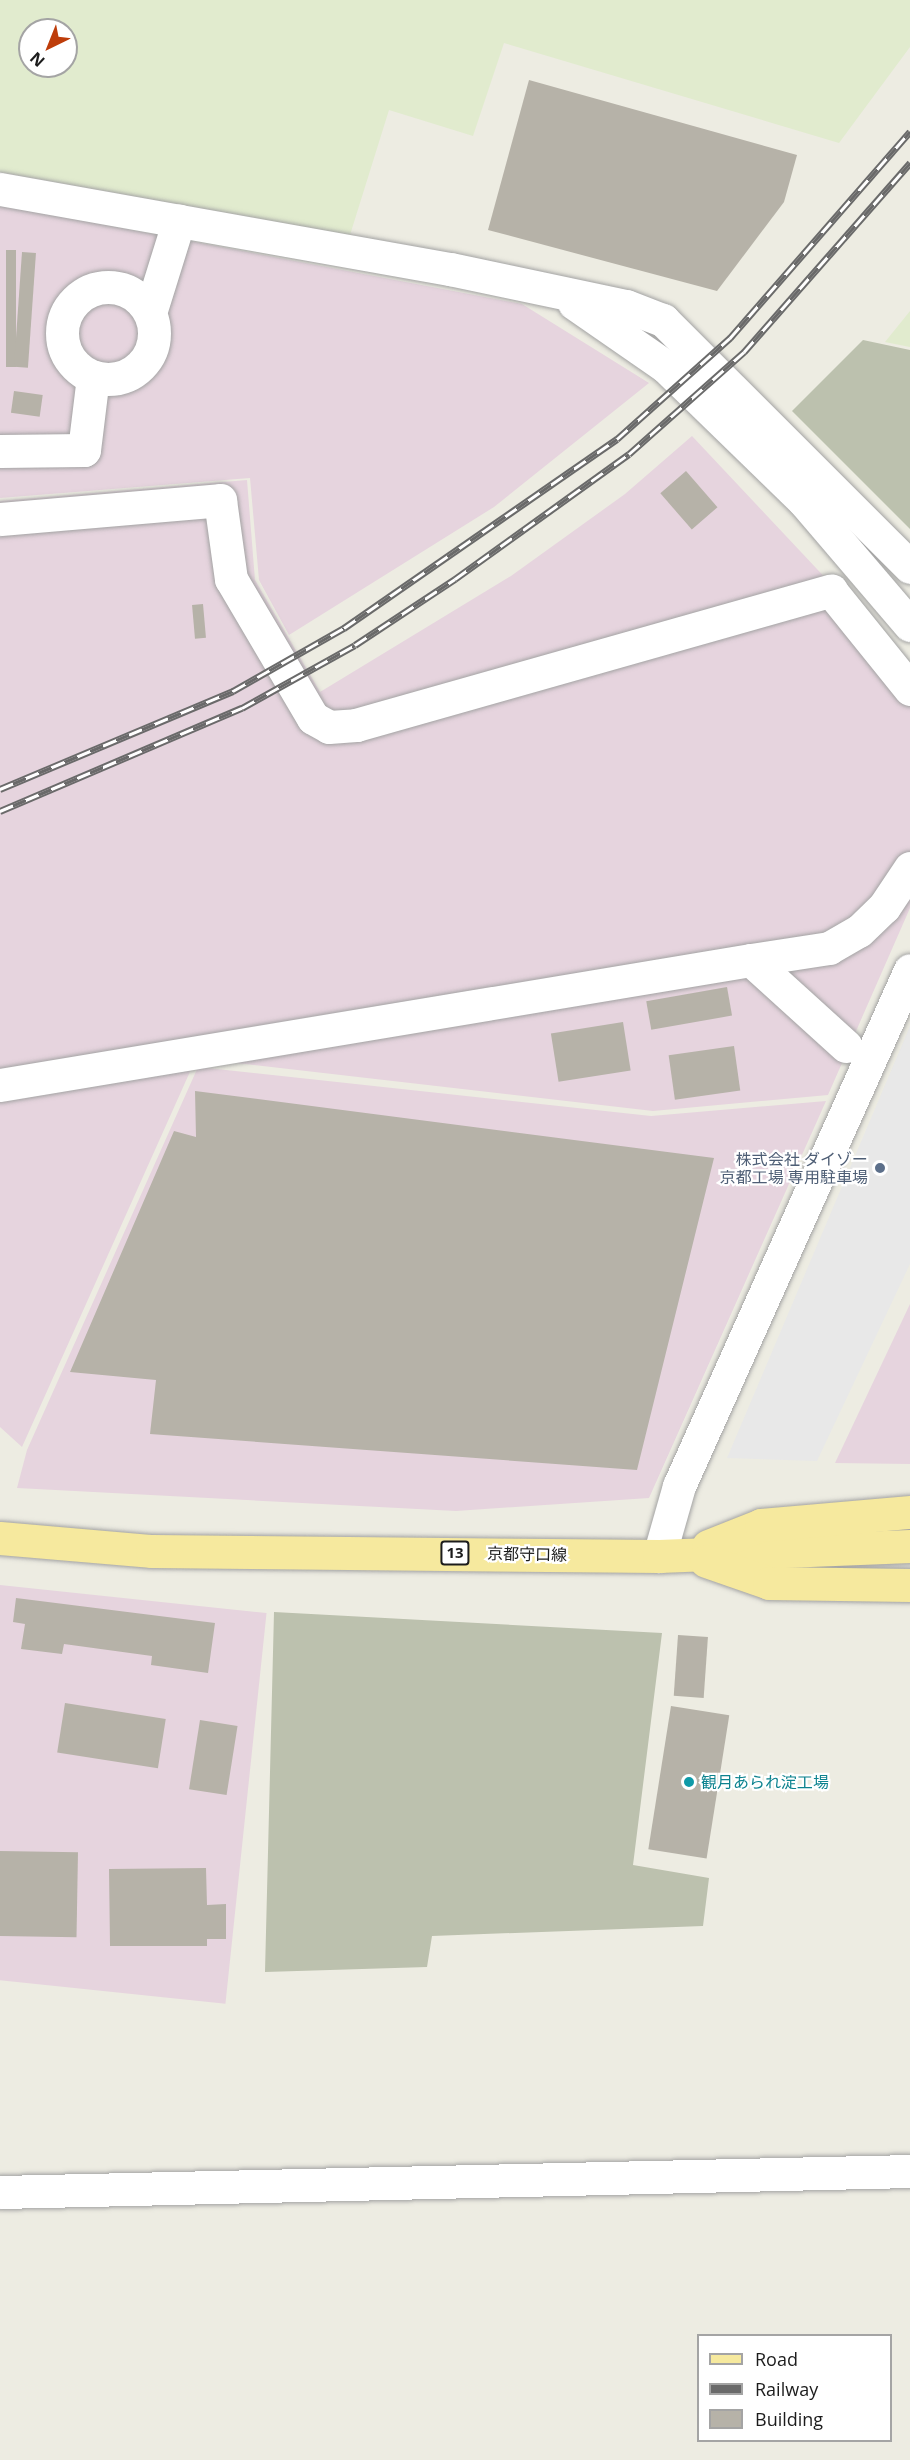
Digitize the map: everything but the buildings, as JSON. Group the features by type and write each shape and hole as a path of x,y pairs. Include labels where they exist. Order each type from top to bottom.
{"main road":[{"name":"13","path":"673,1555 761,1525 910,1512"},
{"name":"京都守口線","path":"0,1538 152,1551 673,1555 910,1546"},
{"name":"13","path":"673,1555 770,1583 910,1585"}],"street":[{"path":"0,189 179,220 554,291 663,320 910,567"},
{"path":"150,313 179,220"},
{"path":"99,288 114,288 141,300 150,313 154,339 143,364 120,378 93,377 80,370 63,345 62,330 73,303 99,288"},
{"path":"554,291 665,366 804,501 910,625"},
{"path":"0,452 84,450 93,377"},
{"path":"0,519 220,500 231,579 313,718 328,727 356,726 831,591 910,689"},
{"path":"0,1085 829,948 859,931 885,907 910,868"},
{"path":"751,960 846,1046"},
{"path":"673,1555 679,1486 910,970"},
{"path":"0,2192 910,2171"}],"shaded area":[{"path":"0,0 910,0 910,47 839,143 504,43 473,136 389,110 350,235 0,172"},
{"path":"0,205 522,304 649,383 494,507 289,635 259,580 250,478 0,498"},
{"path":"910,311 910,347 885,342"},
{"path":"863,340 910,350 910,529 792,411"},
{"path":"692,436 910,668 910,908 828,1095 653,1111 202,1059 193,1065 22,1447 0,1427 0,501 247,480 255,580 320,692 511,576 625,494"},
{"name":"株式会社 ダイゾー 京都工場 専用駐車場","path":"910,1026 910,1264 817,1461 727,1458"},
{"path":"198,1067 651,1116 826,1101 649,1498 456,1511 17,1488 27,1450"},
{"path":"910,1304 910,1464 835,1463"},
{"path":"0,1585 267,1613 225,2004 0,1980"},
{"path":"274,1612 662,1633 633,1865 709,1878 703,1926 432,1936 427,1967 265,1972"}],"railway":[{"path":"0,789 233,691 344,628 617,439 730,338 910,132"},
{"path":"0,811 242,708 355,645 455,579 629,454 744,352 910,163"}],"place":[{"name":"株式会社 ダイゾー 京都工場 専用駐車場","path":"880,1168"},
{"name":"観月あられ淀工場","path":"689,1782"}]}
